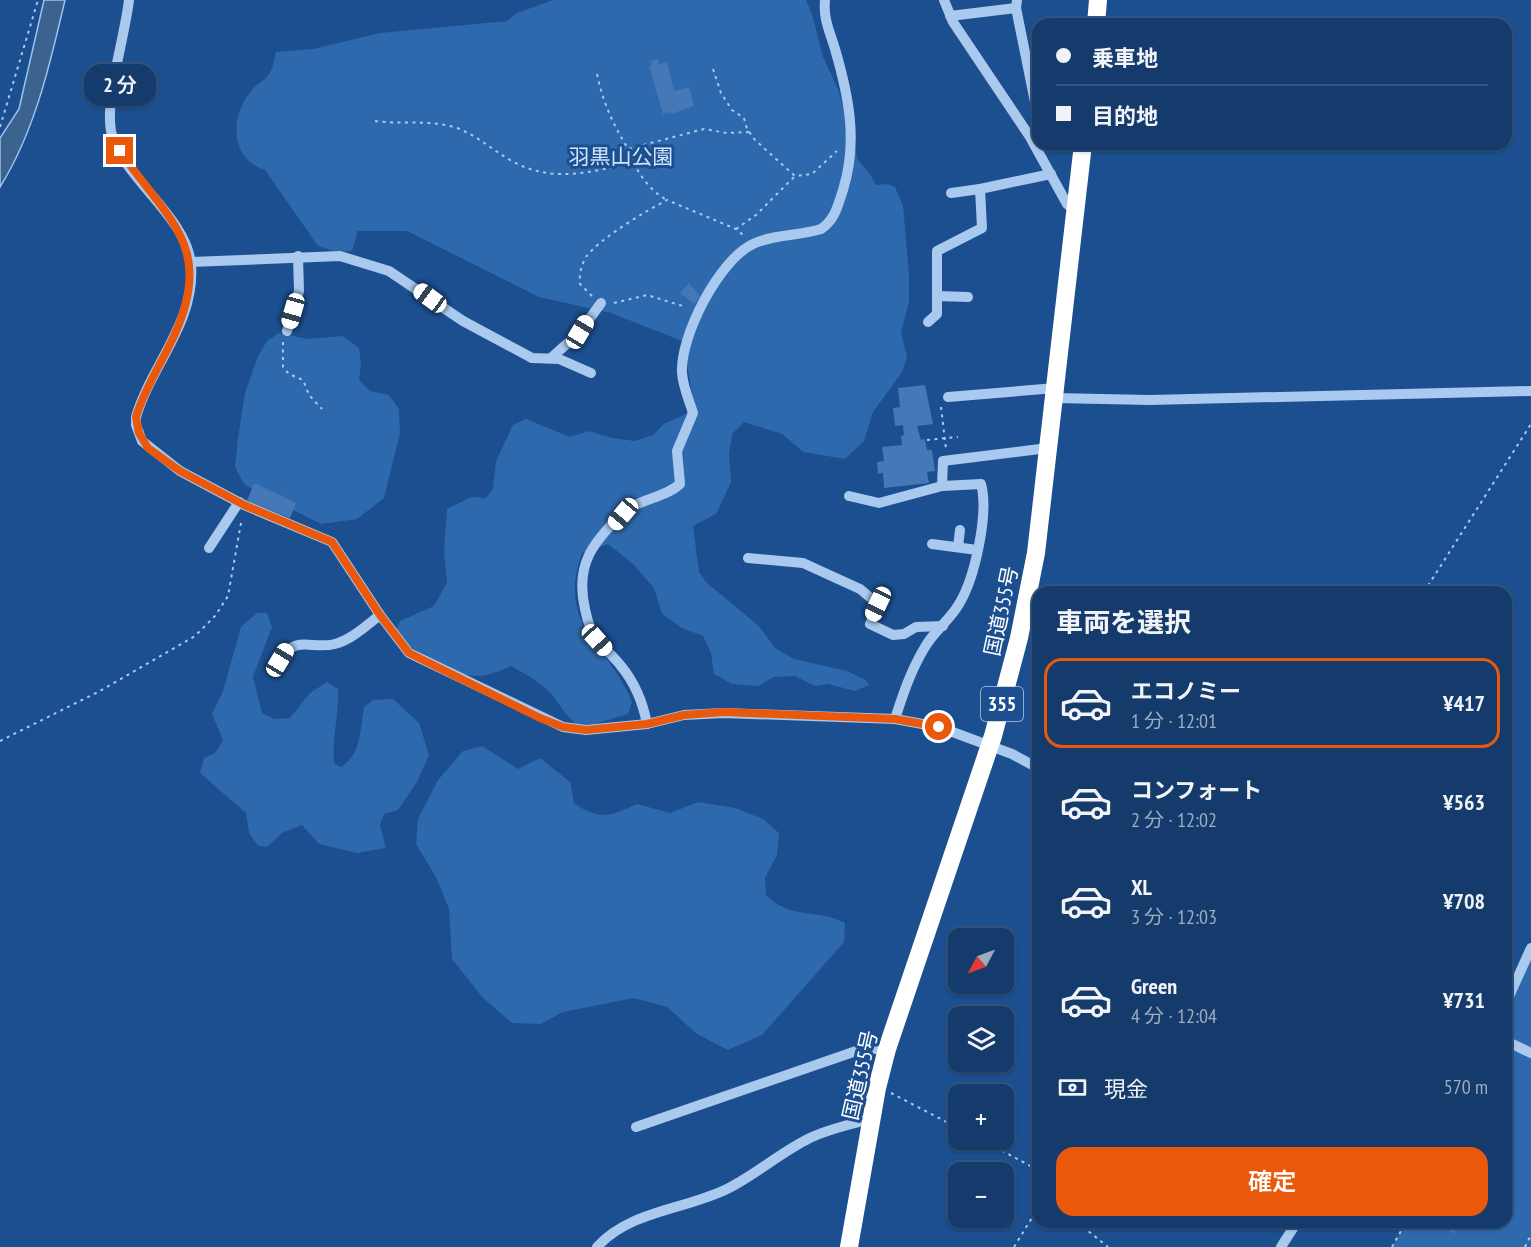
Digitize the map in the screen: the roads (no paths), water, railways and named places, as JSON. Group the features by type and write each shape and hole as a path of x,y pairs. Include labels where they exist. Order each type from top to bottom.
{"highway":[{"path":"1096,18 1098,0"},
{"name":"国道355号","path":"849,1247 877,1088 887,1048 990,745 1019,638 1036,552 1082,150"}],"street":[{"path":"129,0 113,94 111,132 120,151 182,238 191,262 185,313 139,410 136,425 142,441 161,458 241,503 332,542 380,615 409,653 540,718 575,729 647,724 684,715 724,712 895,719 939,727 990,745 1032,765"},
{"path":"647,724 643,704 630,679 592,632 580,584 581,576 590,553 623,514 680,484 677,451 693,413 684,385 682,361 697,311 732,262 753,244 813,231 828,225 837,209 849,170 852,130 835,49 826,27 825,0"},
{"path":"944,0 950,16 1032,142"},
{"path":"950,16 1016,4 1032,86"},
{"path":"1037,150 1066,204 1075,210"},
{"path":"1043,150 1044,160"},
{"path":"951,193 1051,174"},
{"path":"928,321 938,314 937,250 982,228 981,189"},
{"path":"287,331 299,291 298,256"},
{"path":"191,262 340,256 389,271 463,321 532,358 552,358 591,373"},
{"path":"937,296 968,297"},
{"path":"552,358 580,332 601,303"},
{"path":"948,397 1055,393 1150,400 1531,391"},
{"path":"942,486 943,461 1048,448"},
{"path":"849,496 879,503 942,486 981,484 984,494 977,550 968,589 943,626 926,644 916,662 895,719"},
{"path":"208,548 241,503"},
{"path":"958,548 960,530"},
{"path":"932,543 977,550"},
{"path":"748,558 803,563 860,589 878,604 870,624 893,635 916,627 943,626"},
{"path":"280,660 287,648 296,644 337,644 380,615"},
{"path":"1512,990 1531,948"},
{"path":"1512,1044 1531,1053"},
{"path":"636,1127 862,1049 887,1048"},
{"path":"597,1247 608,1235 626,1223 691,1204 730,1188 809,1138 872,1118"},
{"path":"1281,1247 1293,1228"}],"park label":[{"name":"羽黒山公園","path":"621,156"}]}
